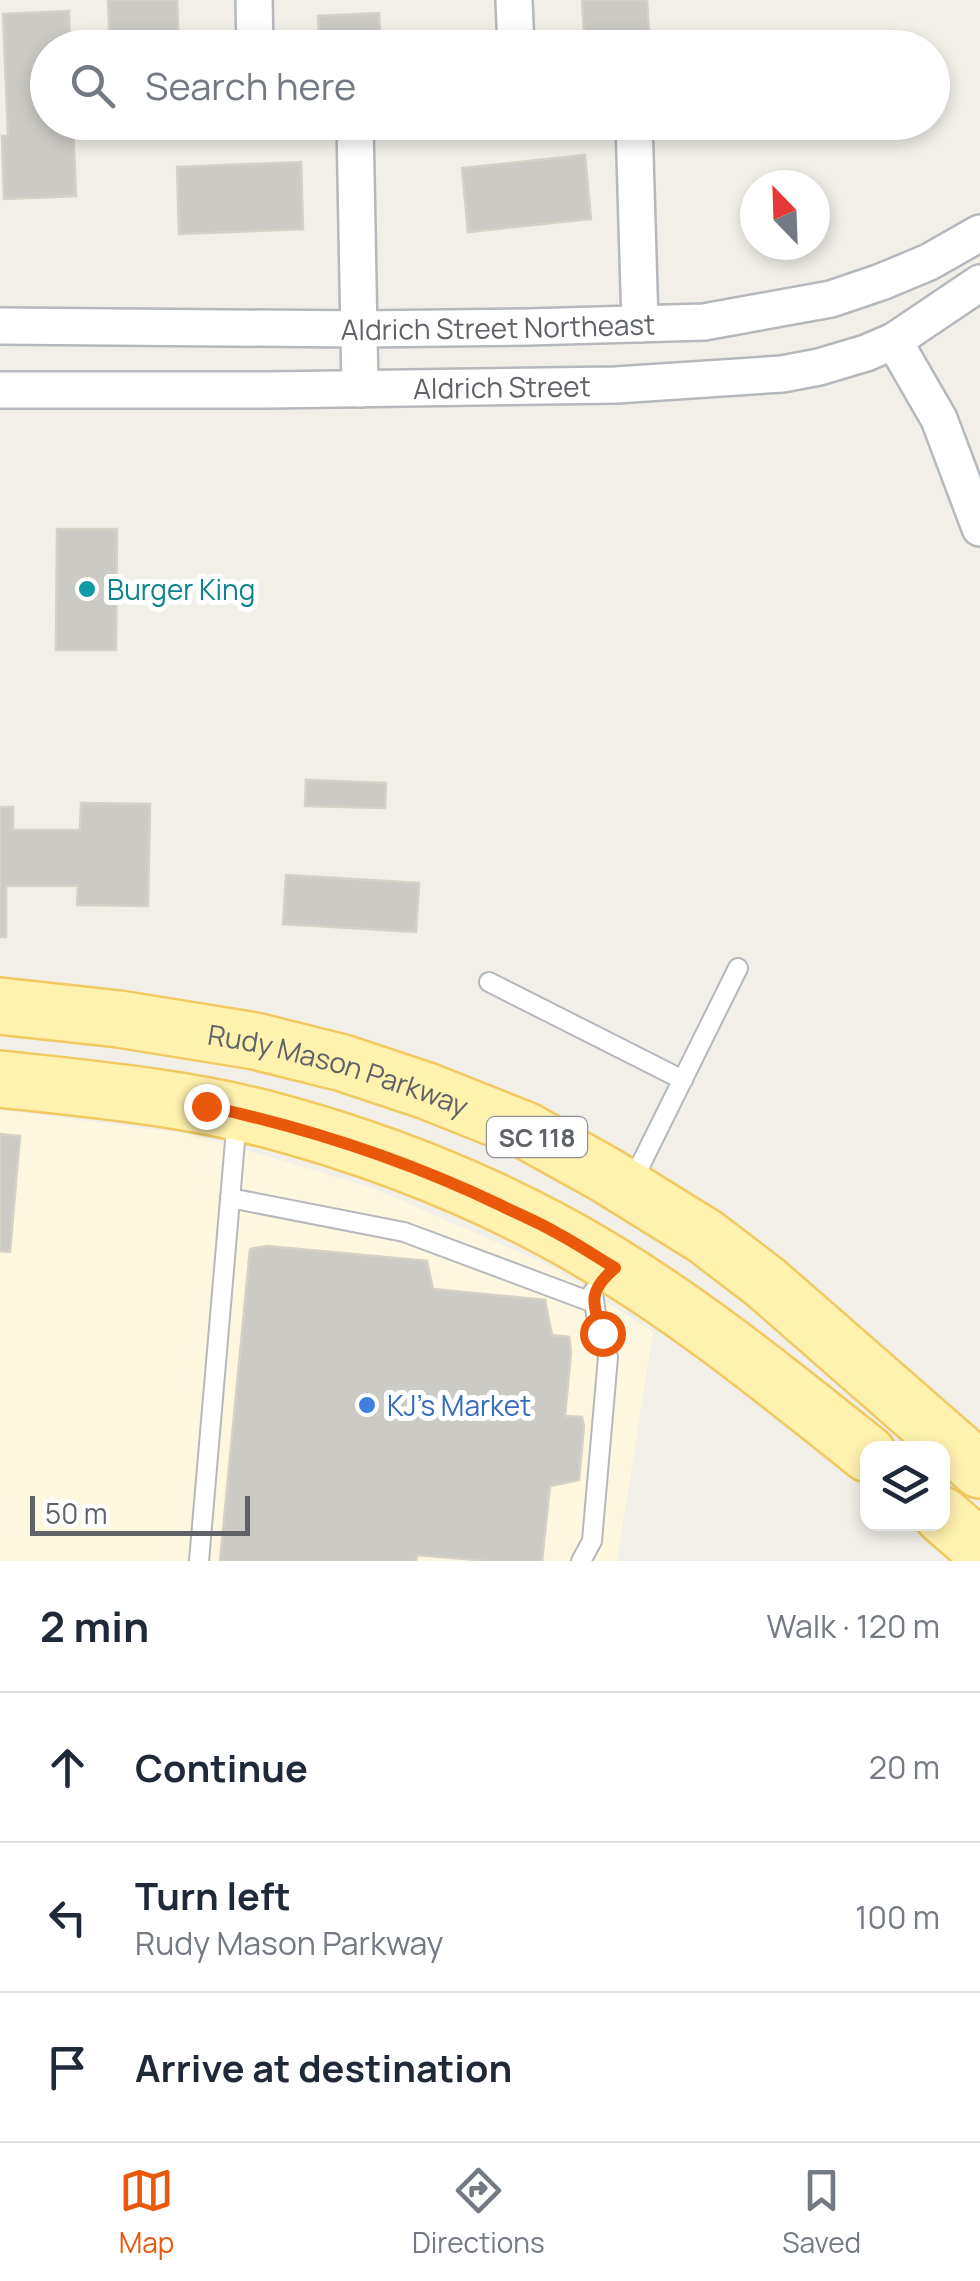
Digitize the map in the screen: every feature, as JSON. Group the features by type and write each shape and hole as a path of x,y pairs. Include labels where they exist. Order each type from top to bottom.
{"main road":[{"name":"Rudy Mason Parkway","path":"0,1006 250,1040 343,1063 525,1130 706,1236 766,1283 980,1470"},
{"name":"SC 118","path":"0,1079 91,1089 237,1113 332,1138 466,1189 553,1230 605,1285 700,1324 860,1448"},
{"path":"950,1522 980,1548"}],"street":[{"path":"254,0 255,30"},
{"path":"514,0 515,30"},
{"path":"356,140 360,389"},
{"path":"635,140 640,324"},
{"name":"Aldrich Street Northeast","path":"0,326 359,329 704,322 831,299 929,262 980,234"},
{"name":"Aldrich Street","path":"0,390 616,385 782,374 819,367 894,341 980,283"},
{"path":"894,341 939,419 980,528"}],"lane":[{"path":"629,1189 738,968"},
{"path":"488,982 683,1080"},
{"path":"200,1561 237,1113"},
{"path":"230,1198 404,1232 605,1285 608,1356 592,1541 581,1561"}],"shaded area":[{"path":"0,1110 197,1135 372,1188 551,1266 653,1332 617,1561 0,1561"}],"building":[{"path":"108,0 177,0 178,30 109,30"},
{"path":"582,0 647,0 649,30 584,30"},
{"path":"69,11 70,30 30,30 30,140 74,140 76,196 4,199 2,136 8,136 3,14"},
{"path":"379,13 380,30 319,30 318,16"},
{"path":"585,155 591,219 468,232 462,168"},
{"path":"301,162 303,229 179,234 177,167"},
{"name":"Burger King","path":"57,529 117,529 116,650 56,650"},
{"path":"306,780 386,783 385,808 305,806"},
{"path":"81,803 150,804 148,906 77,905 78,886 6,886 6,937 0,937 0,807 13,807 13,830 80,830"},
{"path":"286,875 419,883 416,932 283,924"},
{"path":"0,1134 20,1136 10,1252 0,1251"},
{"path":"267,1246 427,1261 433,1289 545,1300 552,1335 569,1337 565,1416 582,1417 584,1426 579,1480 550,1486 542,1561 417,1555 416,1561 220,1561 250,1249"}],"place":[{"name":"Burger King","path":"87,589"},
{"name":"KJ's Market","path":"367,1405"}],"route":[{"path":"206,1106 332,1138 397,1161 553,1230 615,1268 593,1292 602,1333"}]}
